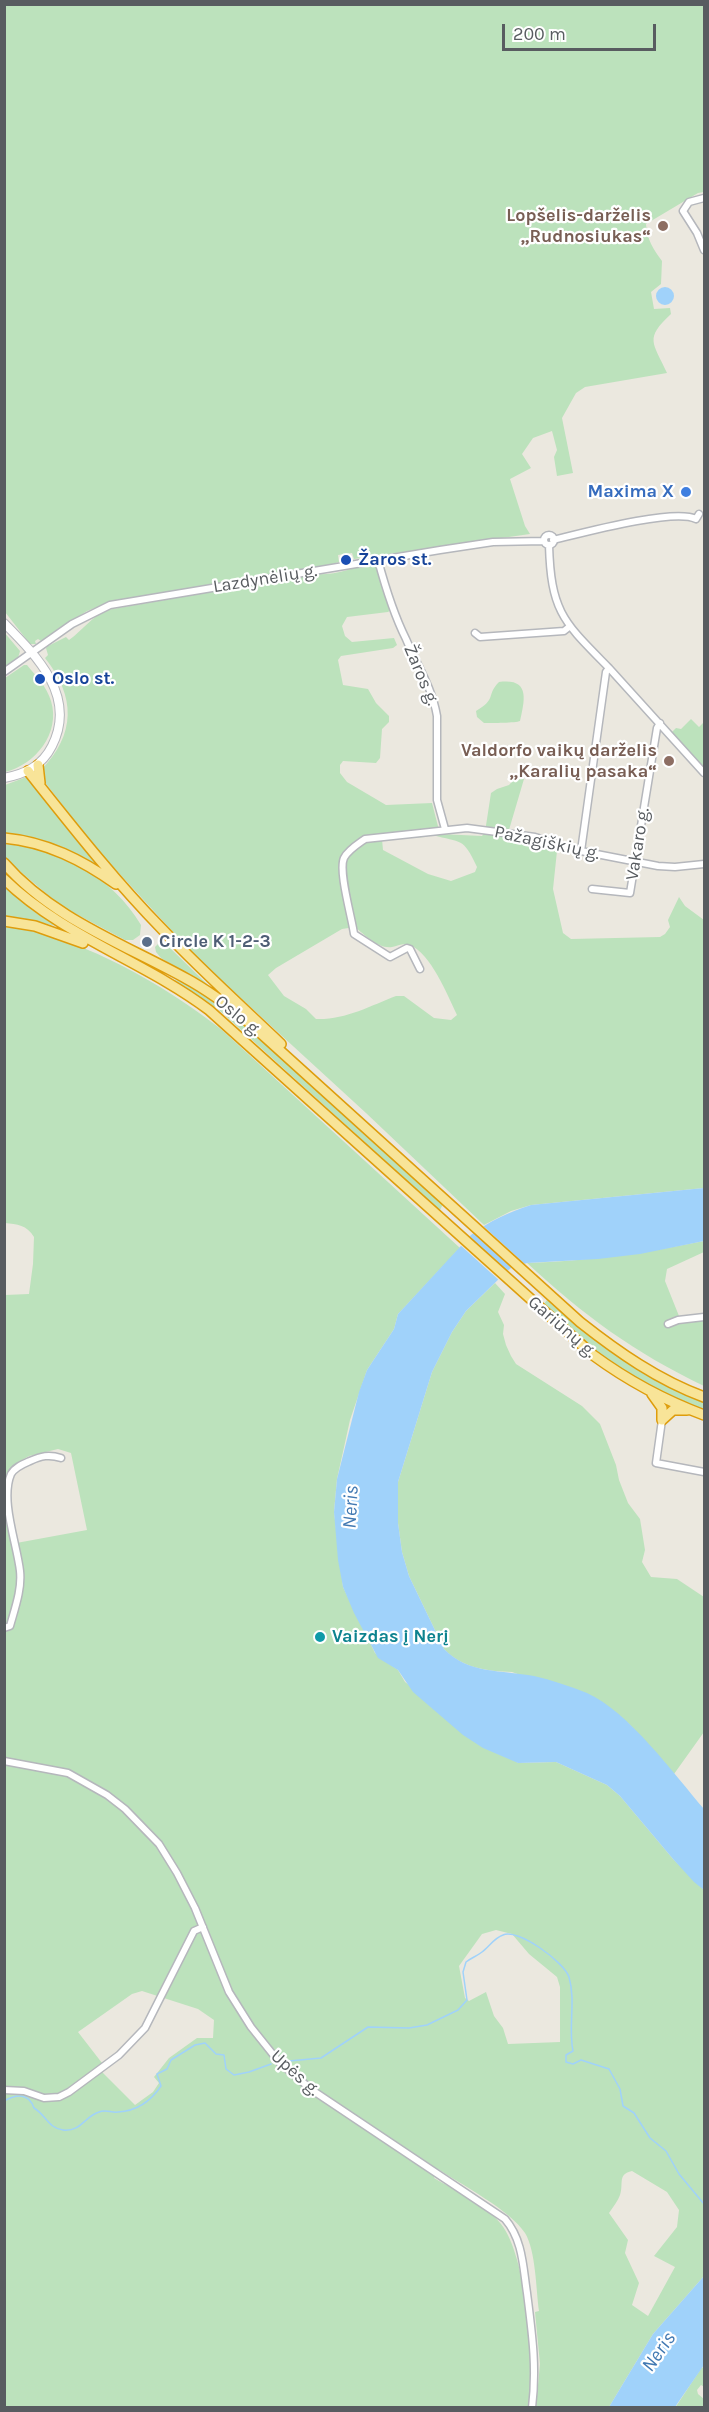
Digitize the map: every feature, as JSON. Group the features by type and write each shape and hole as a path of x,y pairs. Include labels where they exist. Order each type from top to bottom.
{"highway":[{"path":"38,765 37,772 42,788"},
{"path":"28,771 136,902 201,969 349,1106 402,1160"},
{"path":"6,838 49,847 72,856 97,870 136,902"},
{"name":"Oslo g.","path":"4,863 25,885 68,916 187,979 234,1010 449,1203"},
{"name":"Oslo g.","path":"4,879 18,893 58,921 186,993 209,1010 437,1215"},
{"path":"4,921 35,926 119,957"},
{"name":"Gariūnų g.","path":"449,1203 580,1322 625,1356 660,1377 705,1397"},
{"name":"Gariūnų g.","path":"437,1215 593,1355 616,1372 648,1390 705,1414"},
{"path":"648,1390 662,1408 662,1420"},
{"path":"662,1420 673,1410 692,1410"}],"street":[{"path":"705,198 689,202 683,211 697,232 705,250"},
{"name":"Lazdynėlių g.","path":"4,672 81,619 110,605 493,542 549,542 639,522 700,515"},
{"path":"549,542 555,598 569,627 705,773"},
{"name":"Žaros g.","path":"378,560 401,628 435,703 437,800 445,830"},
{"path":"4,624 31,653 52,682 61,708 56,737 50,750 38,765 28,771 4,778"},
{"path":"475,633 480,637 564,631 569,627"},
{"path":"581,850 594,749 606,672 609,668"},
{"name":"Vakaro g.","path":"592,889 630,893 657,728 660,723"},
{"name":"Pažagiškių g.","path":"420,969 410,949 407,948 390,957 354,934 343,865 345,856 365,839 467,828 535,837 581,850 635,861 675,867 705,864"},
{"path":"668,1324 678,1320 705,1317"},
{"path":"662,1420 656,1463 705,1472"},
{"path":"4,1628 10,1626 17,1600 20,1571 8,1514 8,1481 16,1468 37,1458 45,1455 61,1458"},
{"name":"Upės g.","path":"4,1761 68,1773 92,1785 125,1809 159,1844 168,1857 187,1891 229,1992 251,2027 286,2069 357,2121 496,2212 512,2227 522,2256 535,2353 532,2408"},
{"path":"4,2090 15,2089 44,2098 59,2097 119,2055 145,2028 194,1931 203,1928"}],"green space":[{"path":"5,5 704,5 704,192 698,193 646,224 651,244 662,261 661,284 651,292 654,309 670,308 671,314 654,335 655,347 667,373 585,387 576,393 562,418 573,473 557,476 554,457 557,450 552,431 533,438 522,454 531,468 510,479 525,526 530,534 354,559 352,553 338,555 339,562 325,566 116,600 87,611 41,641 38,639 35,641 36,644 30,644 5,612"},
{"path":"371,564 377,568 392,609 388,612 347,617 342,626 345,636 352,642 394,638 397,645 393,648 341,656 338,660 343,685 368,689 376,703 389,716 389,722 382,729 380,758 376,763 343,761 340,765 340,773 347,782 386,805 432,803 440,834 482,836 485,832 491,793 509,785 519,774 523,775 524,779 506,840 554,848 557,851 553,889 563,933 571,939 660,937 670,927 668,920 679,897 685,906 704,920 704,1188 531,1205 511,1211 484,1225 197,958 93,845 44,781 41,770 61,743 68,715 67,701 62,687 45,658 48,655 46,648 48,646 66,637 69,640 96,616 107,610 314,574 336,573","holes":["432,835 456,841 465,846 477,867 475,872 451,881 428,874 383,850 382,839","355,927 382,946 392,947 405,944 418,950 438,976 457,1015 451,1020 434,1018 404,996 396,996 347,1015 316,1019 306,1009 284,996 268,975 342,929"]},
{"path":"4,632 20,651 18,658 5,668"},
{"path":"27,665 44,686 49,696 53,713 52,725 49,736 35,755 16,768 5,772 5,678"},
{"path":"499,682 516,683 521,687 524,698 520,721 484,723 477,717 476,711 487,703"},
{"path":"691,719 699,727 704,722 704,768 672,732 676,728 681,729"},
{"path":"29,776 103,868 56,846 5,835 5,785"},
{"path":"4,844 45,852 83,868 100,879 129,908 141,925 140,935 133,940 125,940 61,906 9,862 5,857"},
{"path":"4,886 32,910 56,926 5,917"},
{"path":"5,927 61,939 90,951 148,980 200,1013 222,1030 460,1248 398,1314 394,1329 367,1370 350,1420 337,1479 334,1512 343,1587 375,1653 398,1670 405,1682 518,1763 556,1762 607,1785 620,1796 673,1859 704,1890 704,2276 653,2334 609,2407 536,2407 540,2364 535,2312 539,2311 529,2241 518,2224 508,2216 485,2198 438,2169 434,2178 487,2210 501,2224 510,2239 523,2286 530,2340 528,2407 5,2407 5,1517 11,1544 87,1530 71,1453 58,1449 29,1456 7,1473 5,1487 5,1295 29,1294 34,1237 25,1228 5,1223","holes":["496,1930 512,1934 529,1954 557,1977 560,1987 560,2042 508,2044 503,2028 494,2016 486,1992 469,2001 465,1998 459,1966 482,1934","142,1991 198,2009 214,2020 213,2038 197,2038 169,2058 154,2077 159,2083 153,2092 135,2105 98,2068 102,2063 78,2032 132,1994","632,2171 667,2192 679,2210 677,2227 654,2256 675,2267 648,2316 632,2305 639,2283 625,2253 628,2240 609,2213 619,2197 623,2177 627,2172"]},
{"path":"158,944 167,945 207,984 205,985 161,958 156,952 155,947"},
{"path":"174,980 194,988 225,1009 306,1077 440,1201 443,1204 440,1210 218,1009"},
{"path":"704,1241 704,1252 667,1269 665,1281 681,1321 704,1319 704,1386 655,1360 611,1332 569,1300 527,1263 616,1256"},
{"path":"495,1283 505,1294 498,1312 504,1325 503,1334 506,1345 516,1364 582,1406 600,1424 628,1503 640,1519 645,1550 642,1562 651,1577 677,1579 704,1597 704,1732 674,1774 630,1725 609,1708 512,1672 475,1667 451,1655 444,1649 409,1576 402,1552 398,1523 398,1482 432,1372 452,1332 466,1311"},
{"path":"547,1300 621,1359 660,1383 704,1403 704,1410 666,1395 626,1373 582,1341 543,1305"},
{"path":"702,2367 704,2387 701,2385 697,2390 704,2399 704,2407 675,2408"}],"water":[{"path":"665,287 671,290 674,296 671,302 665,305 659,302 656,296 659,290"},
{"name":"Neris","path":"704,1188 704,1241 640,1254 527,1263 511,1268 466,1311 452,1332 432,1372 398,1482 398,1523 402,1552 409,1576 444,1649 453,1657 475,1667 534,1676 587,1693 603,1702 634,1728 679,1779 704,1809 704,1890 673,1859 620,1796 607,1785 556,1762 518,1763 483,1748 463,1735 413,1692 398,1670 378,1658 343,1587 334,1512 337,1479 359,1392 367,1370 394,1329 398,1314 471,1235 500,1217 531,1205"},
{"name":"Neris","path":"704,2276 704,2365 675,2407 609,2407 653,2334"}],"pier":[{"path":"481,1224 527,1266 514,1270 471,1231"},
{"path":"467,1235 510,1273 501,1282 459,1244"}],"waterway":[{"path":"289,2061 321,2058 368,2027 409,2028 427,2025 458,2010 467,2000 463,1972 466,1962 500,1936 510,1934 519,1936 550,1955 569,1977 572,1995 573,2051 566,2055 566,2062 573,2064 581,2060 609,2069 620,2089 623,2106 634,2113 650,2138 666,2151 679,2174 704,2204"},
{"path":"4,2101 18,2096 26,2097 50,2124 58,2129 69,2130 99,2112 131,2110 143,2104 161,2086 157,2074 167,2069 171,2060 195,2045 205,2043 216,2054 224,2055 226,2069 234,2075 271,2064"}],"place":[{"name":"Lopšelis-darželis „Rudnosiukas“","path":"663,226"},
{"name":"Maxima X","path":"686,492"},
{"name":"Žaros st.","path":"346,560"},
{"name":"Oslo st.","path":"40,679"},
{"name":"Valdorfo vaikų darželis „Karalių pasaka“","path":"669,761"},
{"name":"Circle K 1-2-3","path":"147,942"},
{"name":"Vaizdas į Nerį","path":"320,1637"}]}
